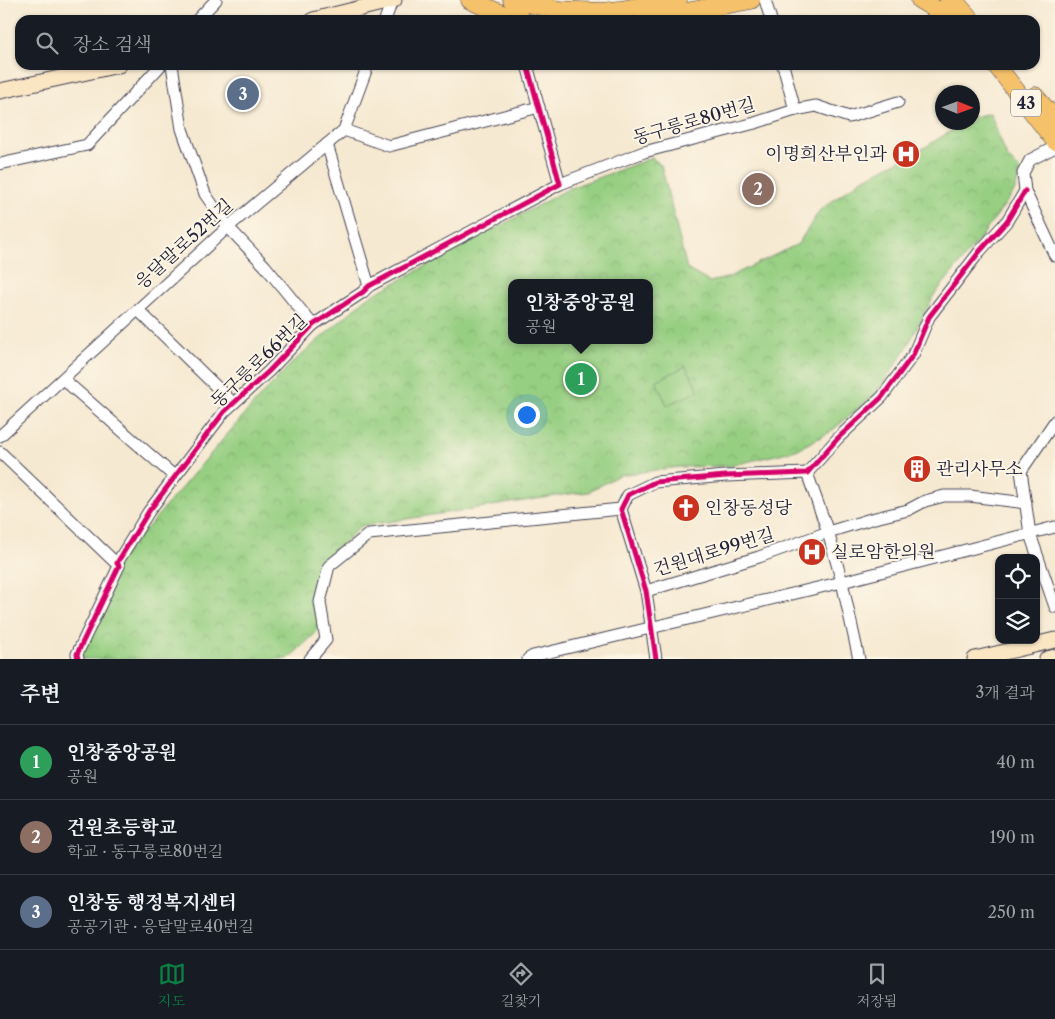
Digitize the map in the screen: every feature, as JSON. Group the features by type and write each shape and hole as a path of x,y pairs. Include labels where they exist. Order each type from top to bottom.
{"main road":[{"path":"470,0 504,15 528,11 611,11 751,0"},
{"path":"512,0 528,11"},
{"path":"639,9 678,0"},
{"path":"920,0 946,15"},
{"path":"949,0 957,4 967,15"},
{"name":"43","path":"1000,70 1055,141"},
{"name":"43","path":"1014,70 1055,120"}],"street":[{"path":"202,15 216,0"},
{"path":"333,15 393,0"},
{"path":"387,15 393,0"},
{"path":"765,0 770,15"},
{"path":"0,91 96,70"},
{"path":"0,164 87,145 156,70"},
{"path":"173,70 182,129 205,194 228,227 265,266 313,325"},
{"path":"366,70 344,130 389,146 539,107"},
{"path":"528,70 560,184"},
{"path":"784,70 795,110"},
{"name":"동구릉로80번길","path":"560,184 644,152 755,123 795,110 816,106 849,117 898,102"},
{"name":"응달말로52번길","path":"0,436 228,227 344,130"},
{"path":"327,144 370,286"},
{"path":"1055,147 1030,160 1023,173 1026,191 1055,256"},
{"name":"동구릉로66번길","path":"78,659 77,654 119,566 117,563 149,511 174,476 233,403 269,371 313,325 370,286 560,184"},
{"path":"646,591 621,509 628,495 655,482 726,476 807,473 838,438 882,397 913,356 929,317 980,251 1008,221 1026,191"},
{"path":"138,310 233,403"},
{"path":"63,378 174,476"},
{"path":"1055,420 1021,471 1030,534 1055,607"},
{"path":"0,452 119,566"},
{"path":"807,473 828,532 842,582 858,659"},
{"name":"건원대로99번길","path":"656,659 646,591 759,557 828,532 908,510 925,501 944,496 970,496 1026,503"},
{"path":"310,659 326,640 320,602 328,566 369,534 621,509"},
{"path":"528,659 533,656 842,582 1055,527"},
{"path":"975,659 1055,640"},
{"path":"1047,659 1055,657"}],"green space":[{"path":"990,113 1007,157 1021,171 1014,192 978,241 934,295 906,349 875,395 830,432 796,450 730,466 679,467 619,475 589,492 361,526 324,561 318,631 288,659 78,659 117,563 256,401 292,363 367,298 570,188 652,158 661,165 687,269 709,282 727,278 798,244 820,210 861,180 924,148 952,130 980,130 980,115"},
{"path":"686,366 699,391 667,405 656,381"}],"cycle path":[{"path":"78,659 77,654 119,566 117,563 149,511 224,412 269,371 313,325 369,286 560,184 528,70"},
{"path":"656,659 646,591 621,509 628,495 655,482 726,476 807,473 838,438 882,397 913,355 929,317 980,251 1007,221 1025,191"}],"place":[{"name":"인창동 행정복지센터","path":"243,94"},
{"name":"이명희산부인과","path":"906,154"},
{"name":"건원초등학교","path":"758,189"},
{"name":"인창중앙공원","path":"581,379"},
{"name":"관리사무소","path":"917,469"},
{"name":"인창동성당","path":"686,508"},
{"name":"실로암한의원","path":"812,552"}]}
